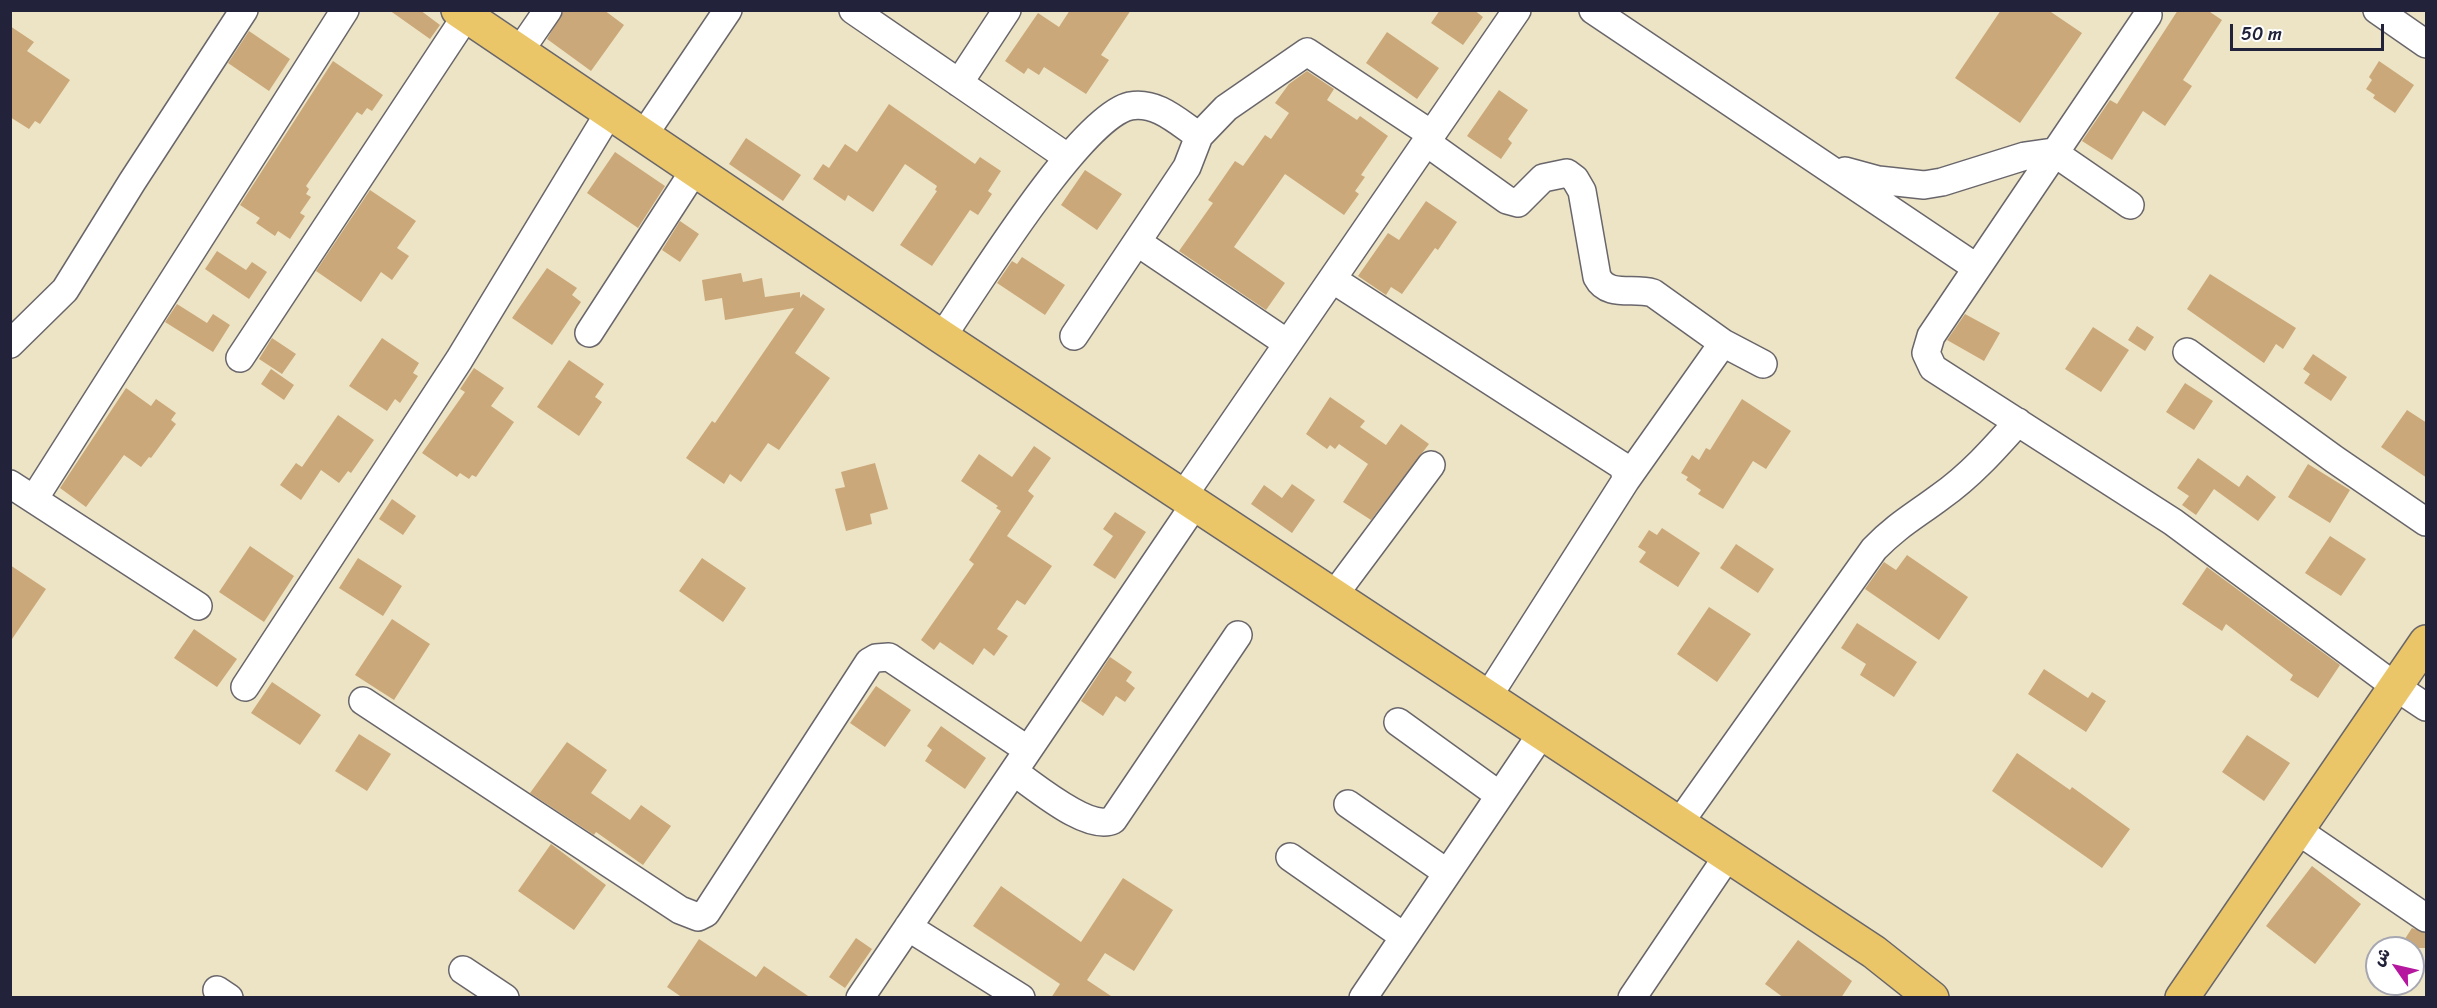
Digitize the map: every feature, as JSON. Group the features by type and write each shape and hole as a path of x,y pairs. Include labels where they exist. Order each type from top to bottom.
{"main road":[{"path":"462,13 942,337 1489,695 1542,733 1874,951 1932,998"},
{"path":"2181,998 2427,642"}],"street":[{"path":"10,344 65,290 244,10"},
{"path":"34,499 345,10"},
{"path":"519,52 548,10"},
{"path":"643,136 728,10"},
{"path":"853,10 1067,157"},
{"path":"959,82 1007,10"},
{"path":"860,998 1021,761 1287,343 1518,10"},
{"path":"1593,10 1977,268"},
{"path":"2377,10 2427,44"},
{"path":"240,358 462,13"},
{"path":"2148,15 1931,336 1926,353 1933,368 2173,522 2396,687 2427,707"},
{"path":"1074,336 1187,167 1199,136 1226,108 1307,52 1429,138 1507,200 1518,203 1543,178 1567,172 1575,179 1582,191 1597,277 1601,285 1611,291 1641,289 1653,293 1723,343 1763,364"},
{"path":"942,337 1067,157 1099,124 1128,106 1143,105 1160,109 1199,136"},
{"path":"245,687 459,360 609,113"},
{"path":"1815,160 1855,175 1902,184 1924,185 1941,182 2025,156 2054,152 2130,204"},
{"path":"589,333 694,171"},
{"path":"1137,242 1287,343"},
{"path":"1332,279 1614,459 1624,467 1626,480"},
{"path":"1489,695 1626,480 1723,343"},
{"path":"2187,352 2334,459 2427,522"},
{"path":"1680,822 1874,549 1893,529 1964,478 1992,453 2018,422"},
{"path":"1334,595 1431,465"},
{"path":"10,484 198,606"},
{"path":"363,701 680,910 698,917 706,914 869,662 876,658 889,657 1021,761 1082,817 1101,824 1113,820 1238,635"},
{"path":"1398,722 1499,795"},
{"path":"1363,998 1542,733"},
{"path":"1348,804 1446,872"},
{"path":"2297,830 2427,918"},
{"path":"1632,998 1729,854"},
{"path":"1290,857 1403,936"},
{"path":"908,927 1021,998"},
{"path":"463,970 505,998"}],"building":[{"path":"389,10 420,10 440,25 430,39"},
{"path":"564,10 604,10 624,25 591,71 547,39"},
{"path":"1070,10 1131,10 1101,55 1109,60 1086,94 1044,67 1039,75 1028,68 1024,74 1005,61 1038,13 1059,27"},
{"path":"1440,10 1474,10 1483,17 1463,45 1431,23"},
{"path":"2001,10 2048,10 2082,33 2020,123 1955,78"},
{"path":"2178,10 2207,10 2222,20 2183,80 2192,86 2165,126 2143,111 2112,160 2082,141 2110,100 2117,104"},
{"path":"10,26 34,42 27,51 70,80 40,124 35,121 29,129 10,117"},
{"path":"249,31 290,59 269,91 228,63"},
{"path":"1387,32 1439,68 1417,99 1366,63"},
{"path":"333,61 383,95 372,111 367,108 362,115 357,112 306,186 309,189 306,194 311,197 300,213 305,216 290,239 278,231 275,236 256,223 260,218 240,205"},
{"path":"2379,61 2414,85 2395,113 2373,98 2375,95 2366,89 2372,80 2369,77"},
{"path":"1307,71 1334,89 1327,100 1357,120 1360,116 1388,136 1361,175 1365,177 1355,191 1359,194 1344,215 1285,174 1234,247 1285,283 1266,310 1179,251 1213,203 1208,200 1235,161 1243,166 1265,135 1271,139 1289,113 1275,103 1289,84"},
{"path":"1499,90 1528,110 1508,139 1512,143 1501,159 1467,136"},
{"path":"889,104 975,164 980,157 1001,171 988,191 992,194 978,215 970,210 932,266 900,245 937,191 935,190 937,186 905,164 873,212 848,195 845,201 813,179 823,164 829,168 845,144 857,152"},
{"path":"746,138 801,175 783,201 729,164"},
{"path":"615,152 665,186 638,228 587,193"},
{"path":"1085,170 1122,194 1097,230 1061,205"},
{"path":"370,190 416,221 397,248 409,256 392,280 381,272 361,302 316,271"},
{"path":"1426,201 1457,222 1438,250 1435,248 1402,294 1391,287 1386,295 1358,276 1388,233 1399,240"},
{"path":"680,221 699,234 680,262 662,250"},
{"path":"217,251 246,270 252,262 267,272 249,299 205,269"},
{"path":"1022,257 1065,285 1045,315 997,283 1012,261 1017,264"},
{"path":"547,268 577,288 572,295 581,302 552,345 512,318"},
{"path":"741,273 743,282 762,278 765,297 800,292 800,298 803,294 825,309 795,353 830,378 779,450 768,443 741,482 730,474 724,484 686,458 712,421 715,423 794,308 725,320 722,298 705,301 702,280"},
{"path":"2210,274 2296,328 2283,349 2276,344 2264,363 2187,309"},
{"path":"177,304 207,323 213,314 230,325 213,352 165,322"},
{"path":"1965,314 2000,333 1984,361 1947,340"},
{"path":"2137,326 2154,337 2145,351 2128,340"},
{"path":"2093,327 2129,350 2101,392 2065,369"},
{"path":"272,338 296,354 282,374 259,359"},
{"path":"382,338 419,363 413,373 418,376 400,403 395,399 387,411 349,386"},
{"path":"2313,354 2347,377 2331,401 2304,383 2310,374 2303,369"},
{"path":"569,360 604,384 595,397 602,402 579,436 537,407"},
{"path":"474,368 504,388 491,406 514,422 476,477 472,475 469,479 460,473 457,477 422,453 465,392 460,389"},
{"path":"271,369 294,385 284,400 261,384"},
{"path":"2185,383 2213,401 2194,430 2166,412"},
{"path":"126,388 151,406 156,399 176,413 171,420 176,424 151,458 149,457 141,467 124,455 86,507 60,488"},
{"path":"1330,397 1365,421 1360,427 1386,445 1401,424 1429,444 1371,520 1343,502 1368,464 1339,444 1335,449 1330,445 1327,449 1306,434"},
{"path":"1742,399 1791,431 1766,469 1753,461 1723,509 1698,494 1701,490 1686,480 1688,477 1681,473 1692,455 1699,460 1706,448 1710,450"},
{"path":"2407,410 2427,423 2427,478 2381,447"},
{"path":"338,415 374,440 351,473 348,471 339,483 321,470 301,500 280,485 296,463 302,467"},
{"path":"1034,446 1051,458 1028,491 1034,496 1007,536 1052,566 1025,605 1017,600 997,629 1008,636 994,656 984,648 973,665 940,642 934,650 921,640 974,564 969,560 1001,511 996,508 998,506 961,481 979,454 1012,477"},
{"path":"2198,458 2239,487 2247,475 2276,497 2258,521 2214,489 2196,515 2182,505 2189,496 2177,488"},
{"path":"875,463 888,509 870,514 872,524 846,531 835,489 845,487 841,472"},
{"path":"2308,464 2350,490 2330,523 2288,497"},
{"path":"1292,484 1315,500 1292,533 1251,504 1264,485 1282,498"},
{"path":"392,499 416,516 403,535 379,519"},
{"path":"1115,512 1146,532 1115,579 1093,565 1113,536 1103,529"},
{"path":"1662,528 1700,553 1678,587 1639,562 1646,552 1638,547 1649,530 1657,535"},
{"path":"2330,536 2366,559 2341,596 2305,573"},
{"path":"1736,544 1774,569 1758,593 1720,568"},
{"path":"250,546 294,576 264,622 219,592"},
{"path":"1907,555 1968,597 1939,640 1865,589 1884,562 1896,570"},
{"path":"358,558 402,586 383,616 339,588"},
{"path":"702,558 746,588 723,622 679,591"},
{"path":"10,565 46,589 10,642"},
{"path":"2207,567 2340,665 2318,698 2290,680 2293,675 2226,624 2222,631 2182,604"},
{"path":"1709,607 1751,634 1717,682 1677,654"},
{"path":"392,619 430,644 394,700 355,675"},
{"path":"1857,623 1917,662 1894,697 1860,675 1866,664 1841,648"},
{"path":"194,629 237,659 217,687 174,658"},
{"path":"1110,657 1132,672 1126,681 1135,688 1125,702 1116,696 1103,716 1081,701"},
{"path":"2044,669 2088,698 2092,692 2106,701 2086,732 2028,694"},
{"path":"272,682 321,715 300,745 251,713"},
{"path":"876,686 911,710 885,747 850,723"},
{"path":"941,726 986,758 965,789 925,761 932,750 927,746"},
{"path":"359,734 391,754 367,791 335,771"},
{"path":"2247,735 2290,763 2264,801 2222,772"},
{"path":"567,742 607,770 591,793 630,820 641,805 671,826 643,865 596,832 594,835 530,793"},
{"path":"2017,753 2070,790 2072,787 2130,829 2102,868 1992,791"},
{"path":"551,844 606,885 574,930 518,891"},
{"path":"2312,866 2361,904 2315,964 2266,926"},
{"path":"1123,878 1173,910 1134,971 1105,953 1087,980 1114,998 1051,998 1060,984 973,926 1001,886 1081,942"},
{"path":"2412,928 2427,933 2427,948 2425,948 2425,936 2407,936"},
{"path":"856,938 872,949 845,988 829,977"},
{"path":"699,939 756,977 764,966 811,998 683,998 667,987"},
{"path":"1798,940 1852,981 1841,998 1784,998 1765,984"}]}
